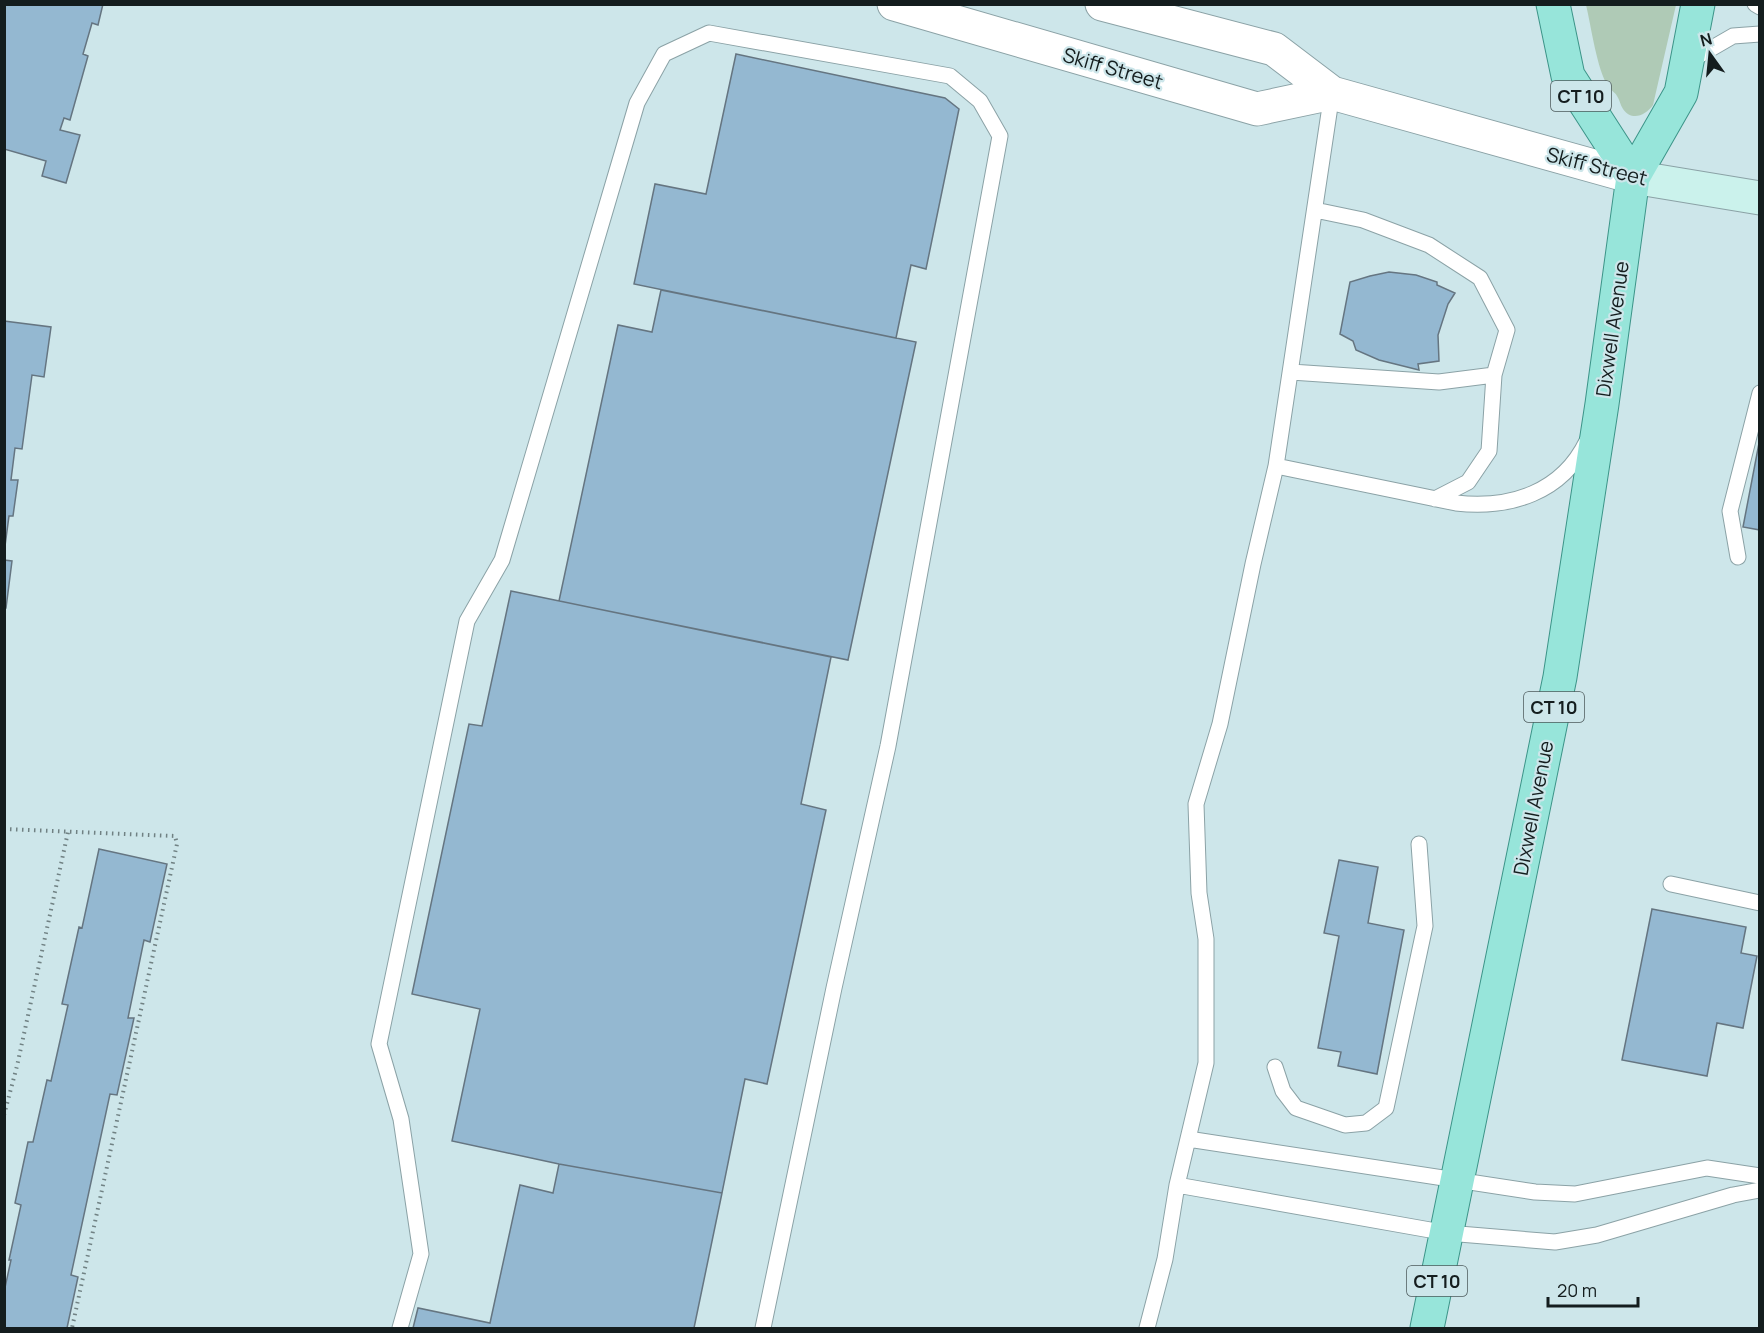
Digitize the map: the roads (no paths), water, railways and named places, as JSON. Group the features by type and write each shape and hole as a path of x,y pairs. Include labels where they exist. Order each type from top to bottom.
{"main road":[{"name":"CT 10","path":"1553,4 1568,76 1633,177"},
{"name":"Dixwell Avenue","path":"1427,1329 1560,677 1602,404 1633,177 1681,93 1698,4"},
{"name":"Skiff Street","path":"1633,177 1760,198"}],"street":[{"name":"Skiff Street","path":"894,4 1257,109 1332,93"},
{"name":"Skiff Street","path":"1102,4 1274,49 1332,93 1633,177"}],"lane":[{"path":"1755,4 1760,8"},
{"path":"400,1329 421,1254 401,1119 378,1044 467,621 502,560 637,103 664,54 709,33 950,76 980,101 1000,136 888,746 834,988 764,1329"},
{"path":"1688,62 1733,36 1760,34"},
{"path":"1147,1329 1165,1259 1177,1185 1206,1063 1206,939 1198,893 1196,804 1220,724 1248,585 1276,466 1332,93"},
{"path":"1315,210 1364,220 1429,245 1480,278 1507,330 1494,375 1488,451 1468,482 1435,499"},
{"path":"1291,372 1439,382 1494,375"},
{"path":"1738,557 1730,511 1760,393"},
{"path":"1276,466 1435,499 1474,505 1499,503 1520,499 1545,489 1576,460 1586,444 1602,404"},
{"path":"1275,1066 1283,1091 1296,1108 1345,1125 1366,1123 1386,1108 1425,926 1419,844"},
{"path":"1671,884 1760,903"},
{"path":"1188,1139 1535,1192 1575,1194 1707,1168 1760,1176"},
{"path":"1177,1185 1447,1233 1555,1242 1597,1235 1733,1195 1760,1190"}]}
